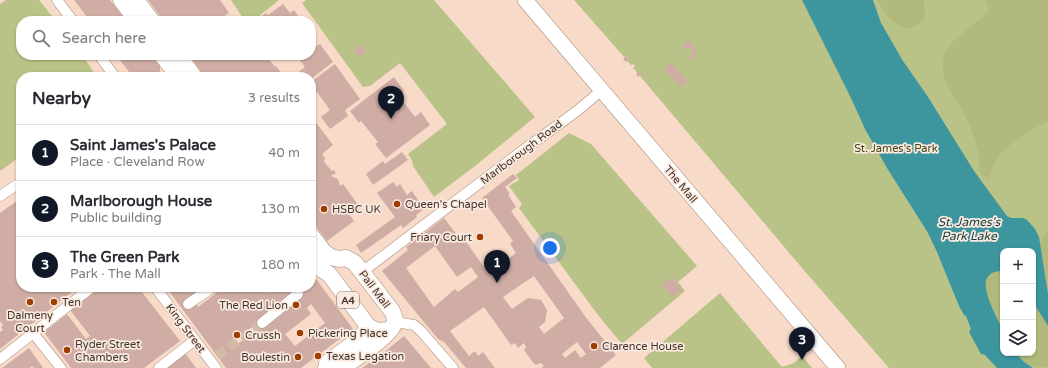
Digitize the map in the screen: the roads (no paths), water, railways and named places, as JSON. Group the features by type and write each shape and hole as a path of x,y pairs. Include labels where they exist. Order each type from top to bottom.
{"main road":[{"path":"121,0 133,16"},
{"path":"136,0 148,16"},
{"path":"168,60 181,71"},
{"name":"Pall Mall","path":"316,242 324,252 331,257 339,259 346,258 355,263 392,311 395,318 392,326"},
{"path":"329,274 334,263 339,259"},
{"name":"A4","path":"316,260 322,269 329,274 368,326"},
{"path":"326,368 327,363 362,337 368,326 377,331 392,326"},
{"path":"342,368 386,336 392,326"}],"street":[{"path":"57,0 69,16"},
{"name":"The Mall","path":"525,0 838,368"},
{"path":"103,60 112,72"},
{"name":"Marlborough Road","path":"362,272 577,111 602,90"},
{"path":"0,196 16,185"},
{"path":"0,359 86,292"},
{"name":"King Street","path":"161,292 182,309 195,340 214,362"},
{"path":"182,309 206,292"},
{"path":"262,322 298,294"},
{"path":"392,326 406,323 414,325 453,368"},
{"path":"33,333 61,368"},
{"path":"159,368 195,340"}],"water":[{"name":"St. James's Park Lake","path":"802,0 873,0 881,23 903,61 928,97 974,171 1007,216 1011,218 1023,218 1027,220 1035,229 1039,237 1048,294 1048,326 1036,307 1036,248 1000,248 1000,271 990,274 986,283 990,303 1000,325 1000,356 1019,356 1033,368 997,368 985,355 981,354 969,332 971,329 966,316 959,306 928,233 887,168 865,129"}],"tunnel":[{"path":"217,356 262,323"}],"place":[{"name":"Marlborough House","path":"391,119"},
{"name":"Queen's Chapel","path":"397,204"},
{"name":"HSBC UK","path":"324,209"},
{"name":"Friary Court","path":"480,237"},
{"name":"Saint James's Palace","path":"497,283"},
{"name":"Dalmeny Court","path":"30,302"},
{"name":"Ten","path":"54,302"},
{"name":"The Red Lion","path":"296,305"},
{"name":"Pickering Place","path":"300,333"},
{"name":"Crussh","path":"237,335"},
{"name":"Clarence House","path":"594,346"},
{"name":"Ryder Street Chambers","path":"67,350"},
{"name":"Texas Legation","path":"318,356"},
{"name":"Boulestin","path":"298,357"},
{"name":"The Green Park","path":"802,360"}],"park label":[{"name":"St. James's Park","path":"896,148"}]}
